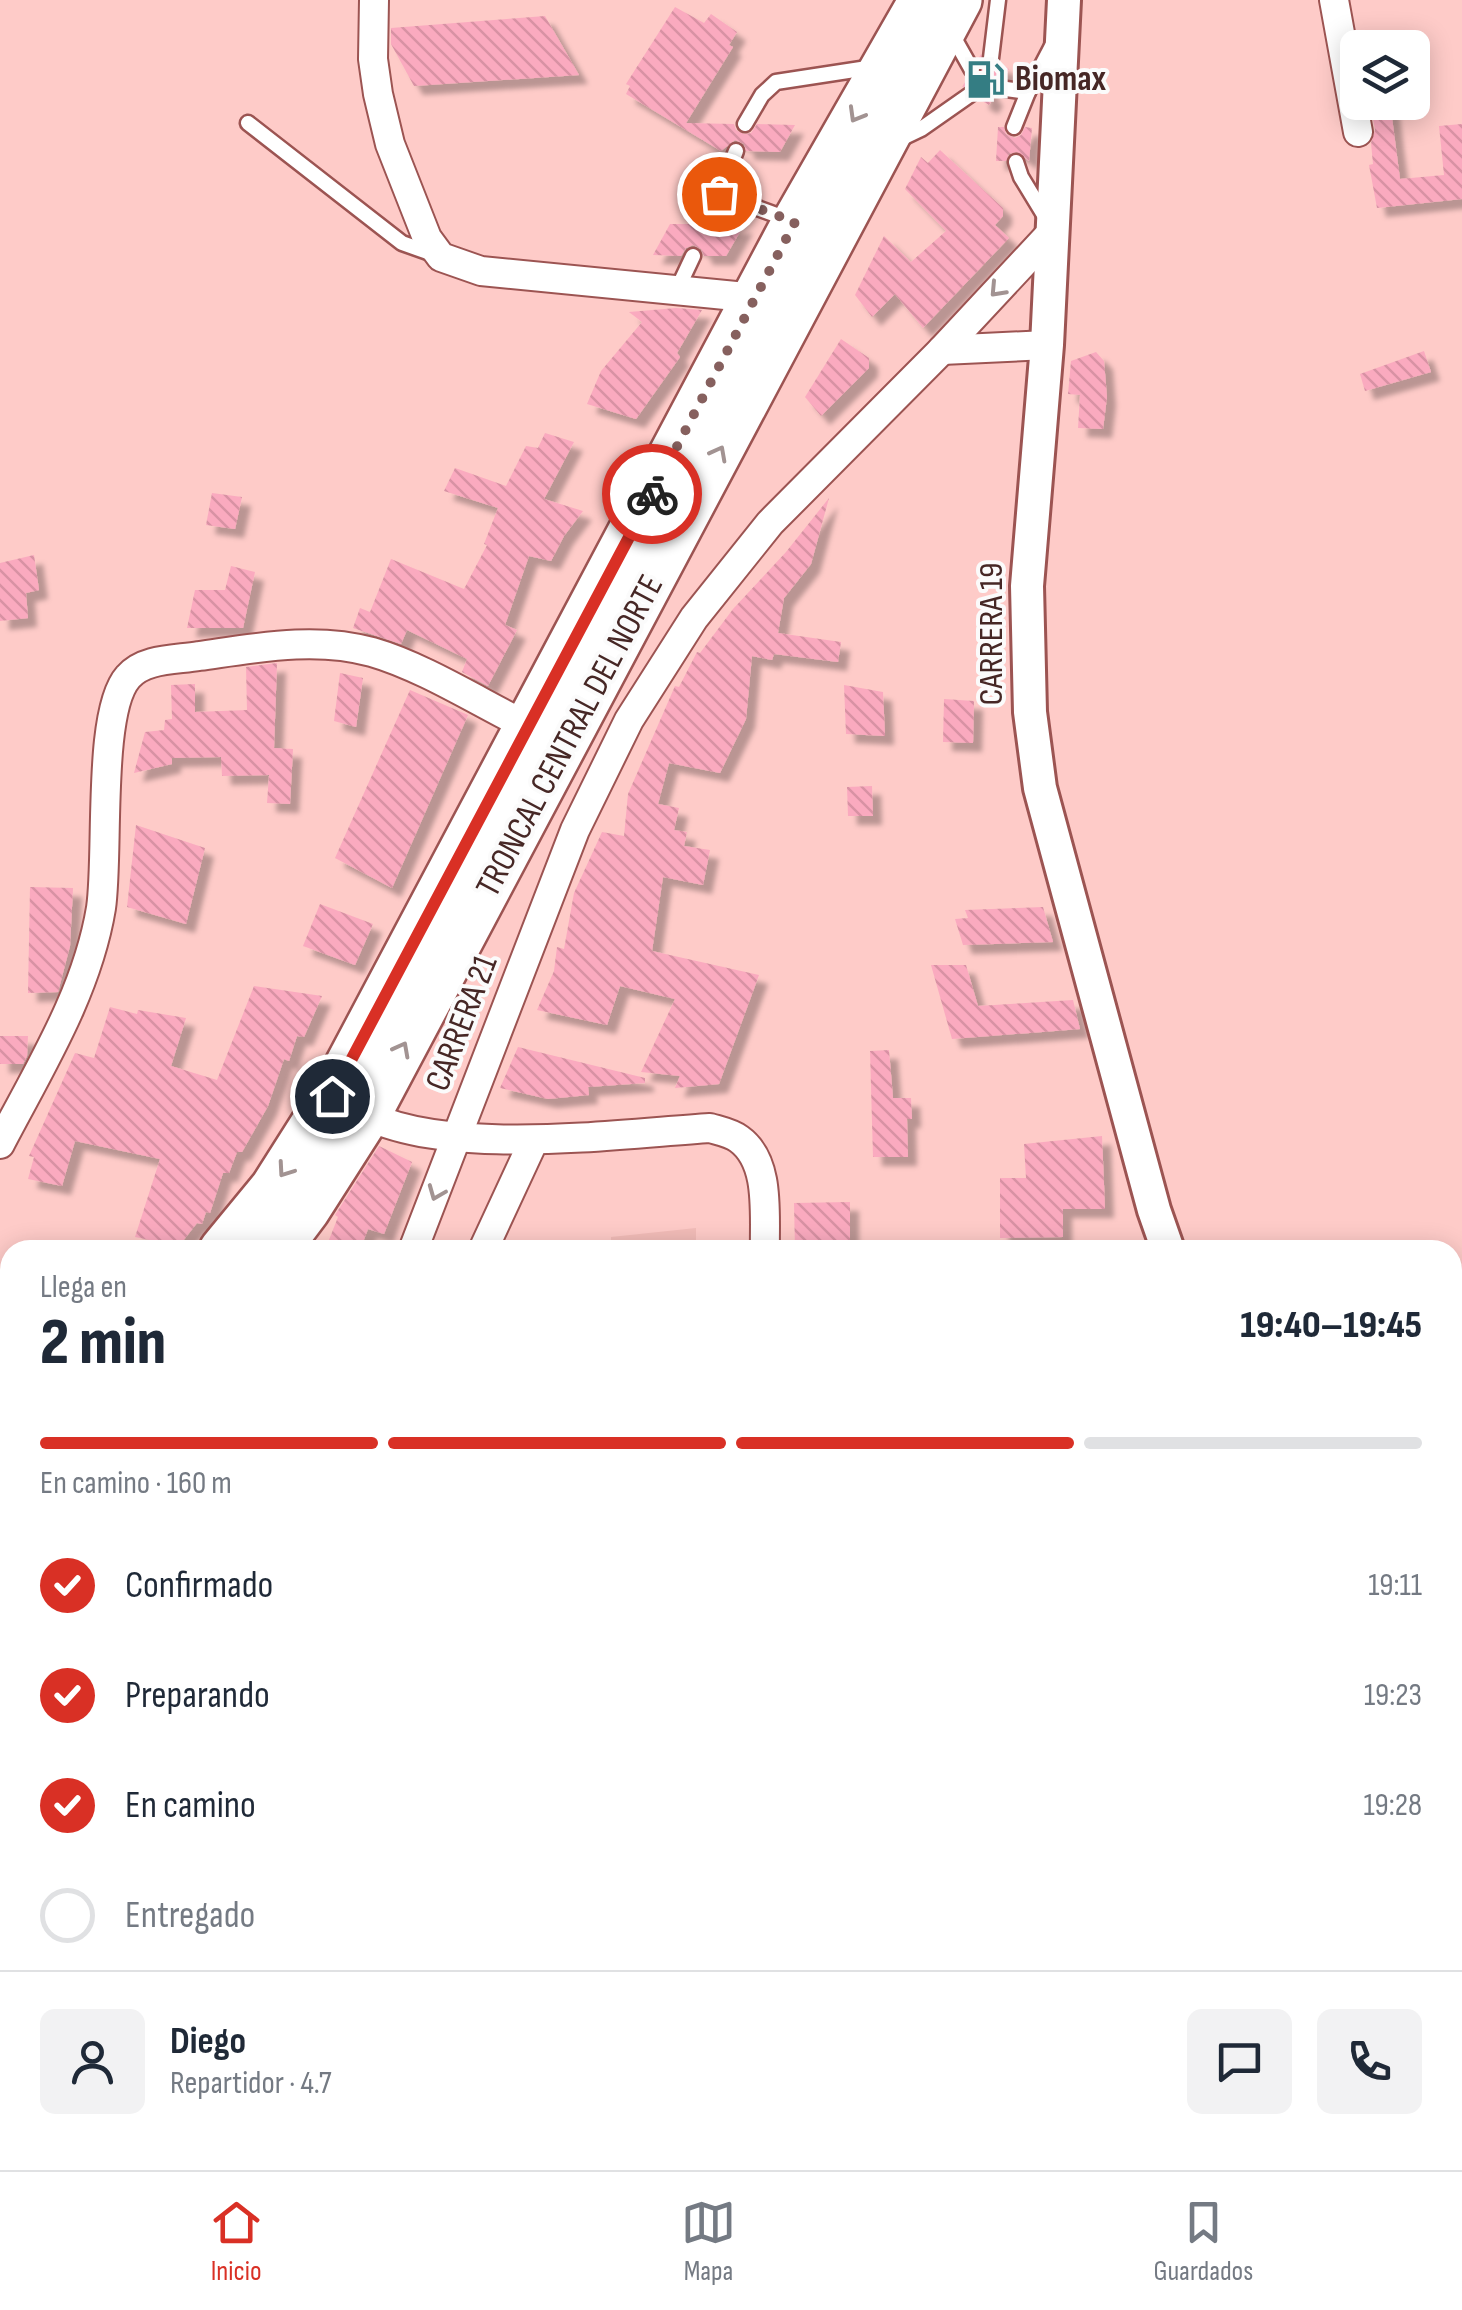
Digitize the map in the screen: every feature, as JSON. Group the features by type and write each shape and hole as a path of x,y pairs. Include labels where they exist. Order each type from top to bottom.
{"highway":[{"name":"TRONCAL CENTRAL DEL NORTE","path":"284,1240 307,1210 349,1106 529,728 795,222 884,66 958,5"},
{"name":"TRONCAL CENTRAL DEL NORTE","path":"230,1240 295,1157 349,1106 564,750 958,5"}],"street":[{"path":"374,0 373,59 390,144 427,238 442,256 482,271 756,298"},
{"path":"1040,0 1064,12"},
{"path":"1334,0 1358,132"},
{"name":"CARRERA 19","path":"1064,12 1047,346 1028,586 1030,712 1040,788 1161,1240"},
{"name":"CARRERA 21","path":"417,1240 575,830 629,720 694,618 770,522 942,350 1053,231"},
{"path":"942,350 1047,346"},
{"path":"0,1144 70,1008 91,952 101,907 110,732 116,695 129,674 153,662 277,645 326,645 373,652 529,728"},
{"path":"349,1106 389,1125 458,1136 534,1140 710,1128 736,1136 752,1150 761,1172 764,1240"},
{"path":"489,1240 534,1140"}],"lane":[{"path":"958,5 991,58"},
{"path":"958,5 972,70"},
{"path":"1014,127 1064,12"},
{"path":"745,124 762,95 776,82 884,66"},
{"path":"999,88 1028,92"},
{"path":"879,148 921,130 970,94"},
{"path":"248,123 402,243 442,256"},
{"path":"706,224 736,151"},
{"path":"1016,162 1053,231"},
{"path":"719,194 795,222"},
{"path":"677,290 693,256"}],"shaded area":[{"path":"696,1228 696,1240 611,1237"}],"building":[{"path":"675,7 704,23 711,14 737,32 729,45 733,47 686,123 734,124 744,134 751,133 757,124 795,125 780,152 746,151 744,144 735,140 721,151 626,94 630,86 626,84"},
{"path":"545,16 579,75 414,86 391,44 391,28"},
{"path":"981,54 985,67 994,68 1000,63 1009,69 1004,78 990,82 989,91 994,97 989,105 980,100 981,92 976,85 962,87 967,79 976,80 982,74 978,59"},
{"path":"1373,120 1392,120 1400,179 1444,175 1439,126 1462,124 1462,199 1377,208 1369,165 1373,164 1371,143"},
{"name":"Biomax","path":"998,127 1004,127 1006,134 1015,138 1025,127 1032,128 1029,161 1017,152 1009,154 1006,161 996,161"},
{"path":"940,150 1003,208 1003,216 995,225 1009,238 923,328 895,294 872,317 855,295 884,236 911,262 946,231 905,189 921,157 928,163"},
{"path":"670,224 697,224 699,232 708,236 718,225 744,225 726,256 704,256 693,245 681,256 653,255"},
{"path":"702,310 677,353 680,357 636,419 587,404 601,371 642,322 629,312"},
{"path":"841,339 869,358 869,368 821,416 805,397"},
{"path":"1424,351 1431,372 1365,391 1360,374"},
{"path":"1096,352 1104,361 1107,397 1103,429 1078,428 1080,395 1068,394 1071,361"},
{"path":"545,433 574,442 544,499 583,511 551,561 529,556 505,625 517,630 488,686 462,672 467,659 407,630 401,644 353,628 360,608 370,612 391,559 464,589 487,545 484,544 498,508 444,491 455,468 506,486 526,446 538,448"},
{"path":"212,493 242,497 235,529 206,525"},
{"path":"829,498 811,564 784,598 778,633 841,642 838,662 774,654 772,660 752,656 746,719 720,773 669,763 658,804 679,808 674,830 687,832 684,846 710,850 703,885 663,877 652,951 759,975 719,1084 675,1088 680,1076 641,1072 675,999 620,986 607,1025 537,1010 554,971 557,947 564,949 574,893 602,832 624,836 628,794 675,686 679,687 697,652"},
{"path":"34,555 39,590 26,593 28,618 0,621 0,563"},
{"path":"231,566 255,572 243,628 187,628 195,590 225,590"},
{"path":"277,663 274,748 293,749 290,804 267,803 269,775 222,776 221,757 172,758 172,764 134,773 145,732 164,730 165,720 172,719 171,685 195,684 195,712 247,710 246,667"},
{"path":"340,673 363,678 356,727 334,721"},
{"path":"844,685 883,692 885,736 846,734"},
{"path":"410,690 468,715 392,888 335,858"},
{"path":"944,699 974,701 973,743 943,742"},
{"path":"872,786 873,816 848,816 847,787"},
{"path":"136,825 205,848 186,924 127,907"},
{"path":"30,887 73,888 70,946 58,992 28,993"},
{"path":"320,904 373,924 355,965 303,946"},
{"path":"1043,907 1053,942 963,945 955,919 968,918 965,910"},
{"path":"931,965 966,965 978,1006 1073,1000 1080,1029 952,1039"},
{"path":"254,986 322,996 304,1037 297,1036 289,1061 284,1059 268,1106 242,1152 237,1152 229,1173 223,1173 210,1213 206,1212 202,1224 197,1223 184,1240 135,1237 160,1159 75,1141 62,1186 28,1179 34,1157 29,1156 75,1053 94,1058 110,1007 137,1014 138,1010 186,1018 171,1066 217,1080"},
{"path":"0,1036 28,1036 23,1064 0,1064"},
{"path":"518,1047 645,1078 645,1083 588,1087 589,1095 548,1099 500,1088"},
{"path":"889,1050 893,1098 911,1098 908,1157 873,1157 870,1051"},
{"path":"1102,1136 1105,1209 1063,1209 1063,1237 1000,1238 1000,1178 1026,1178 1024,1144"},
{"path":"379,1146 412,1162 384,1234 368,1229 364,1240 329,1240 338,1217 335,1215"},
{"path":"850,1202 850,1240 795,1240 794,1203"}],"way so far":[{"path":"652,494 795,222 719,194"}],"place":[{"name":"Biomax","path":"985,79"}],"route":[{"path":"332,1096 652,494"}]}
